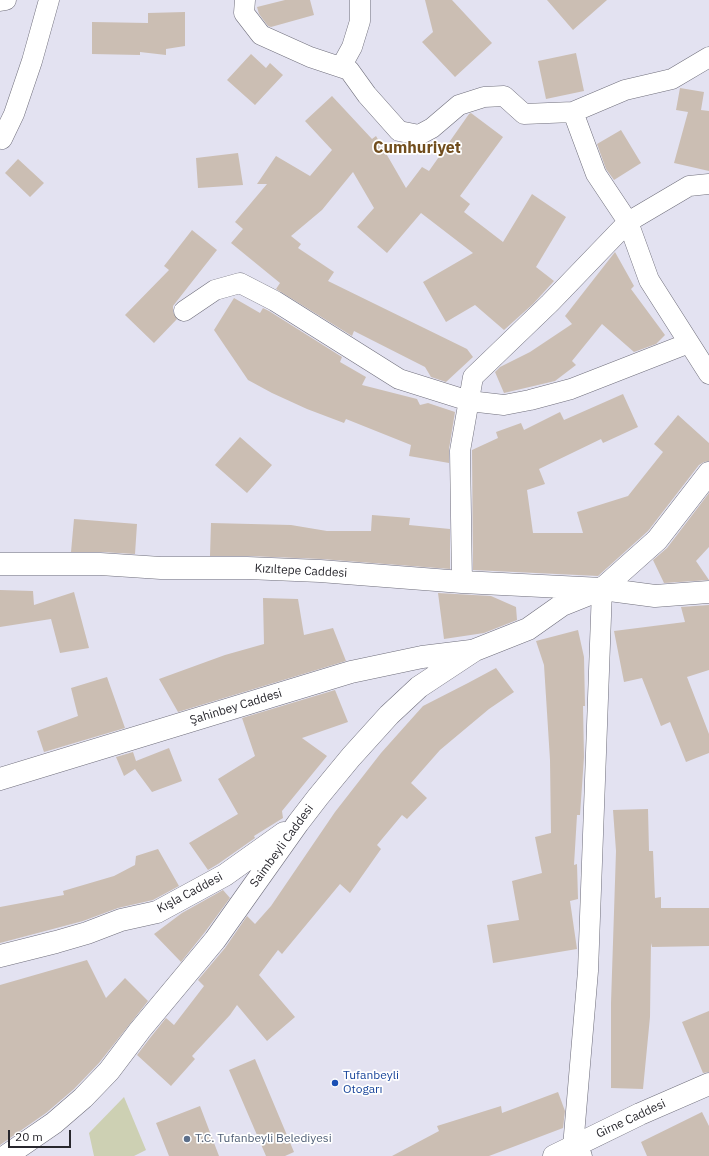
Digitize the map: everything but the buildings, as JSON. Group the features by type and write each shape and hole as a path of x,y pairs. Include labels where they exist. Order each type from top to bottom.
{"street":[{"path":"0,2 6,0"},
{"path":"2,138 14,114 32,61 50,0"},
{"path":"245,0 244,13 261,35 310,57 349,70 367,95 399,131 419,135 432,128 459,105 484,97 504,96 524,114 573,112 625,90 672,79 709,57"},
{"path":"341,67 352,47 360,21 360,0"},
{"path":"573,112 596,174 628,222 649,280 709,374"},
{"path":"462,582 460,451 473,377 550,303 628,222 689,186 709,184"},
{"path":"184,311 216,290 240,283 274,301 399,379 469,401 504,405 571,390 689,343"},
{"path":"577,1151 588,971 602,589 657,540 709,472"},
{"name":"Kızıltepe Caddesi","path":"0,564 100,564 161,568 247,568 386,575 462,582 602,589 655,596 709,592"},
{"name":"Saimbeyli Caddesi","path":"6,1156 54,1123 83,1098 108,1071 215,940 298,823 351,757 389,715 419,688 475,650 528,628 562,605 602,589"},
{"name":"Şahinbey Caddesi","path":"0,779 351,672 422,657 475,650"},
{"name":"Kışla Caddesi","path":"0,956 87,933 121,920 157,912 225,875 298,823"},
{"name":"Girne Caddesi","path":"554,1156 577,1151 688,1092 709,1084"}],"green space":[{"path":"124,1097 146,1150 134,1156 94,1156 89,1133"}],"place":[{"name":"Tufanbeyli Otogarı","path":"335,1083"},
{"name":"T.C. Tufanbeyli Belediyesi","path":"187,1139"}],"district":[{"name":"Cumhuriyet","path":"417,148"}]}
